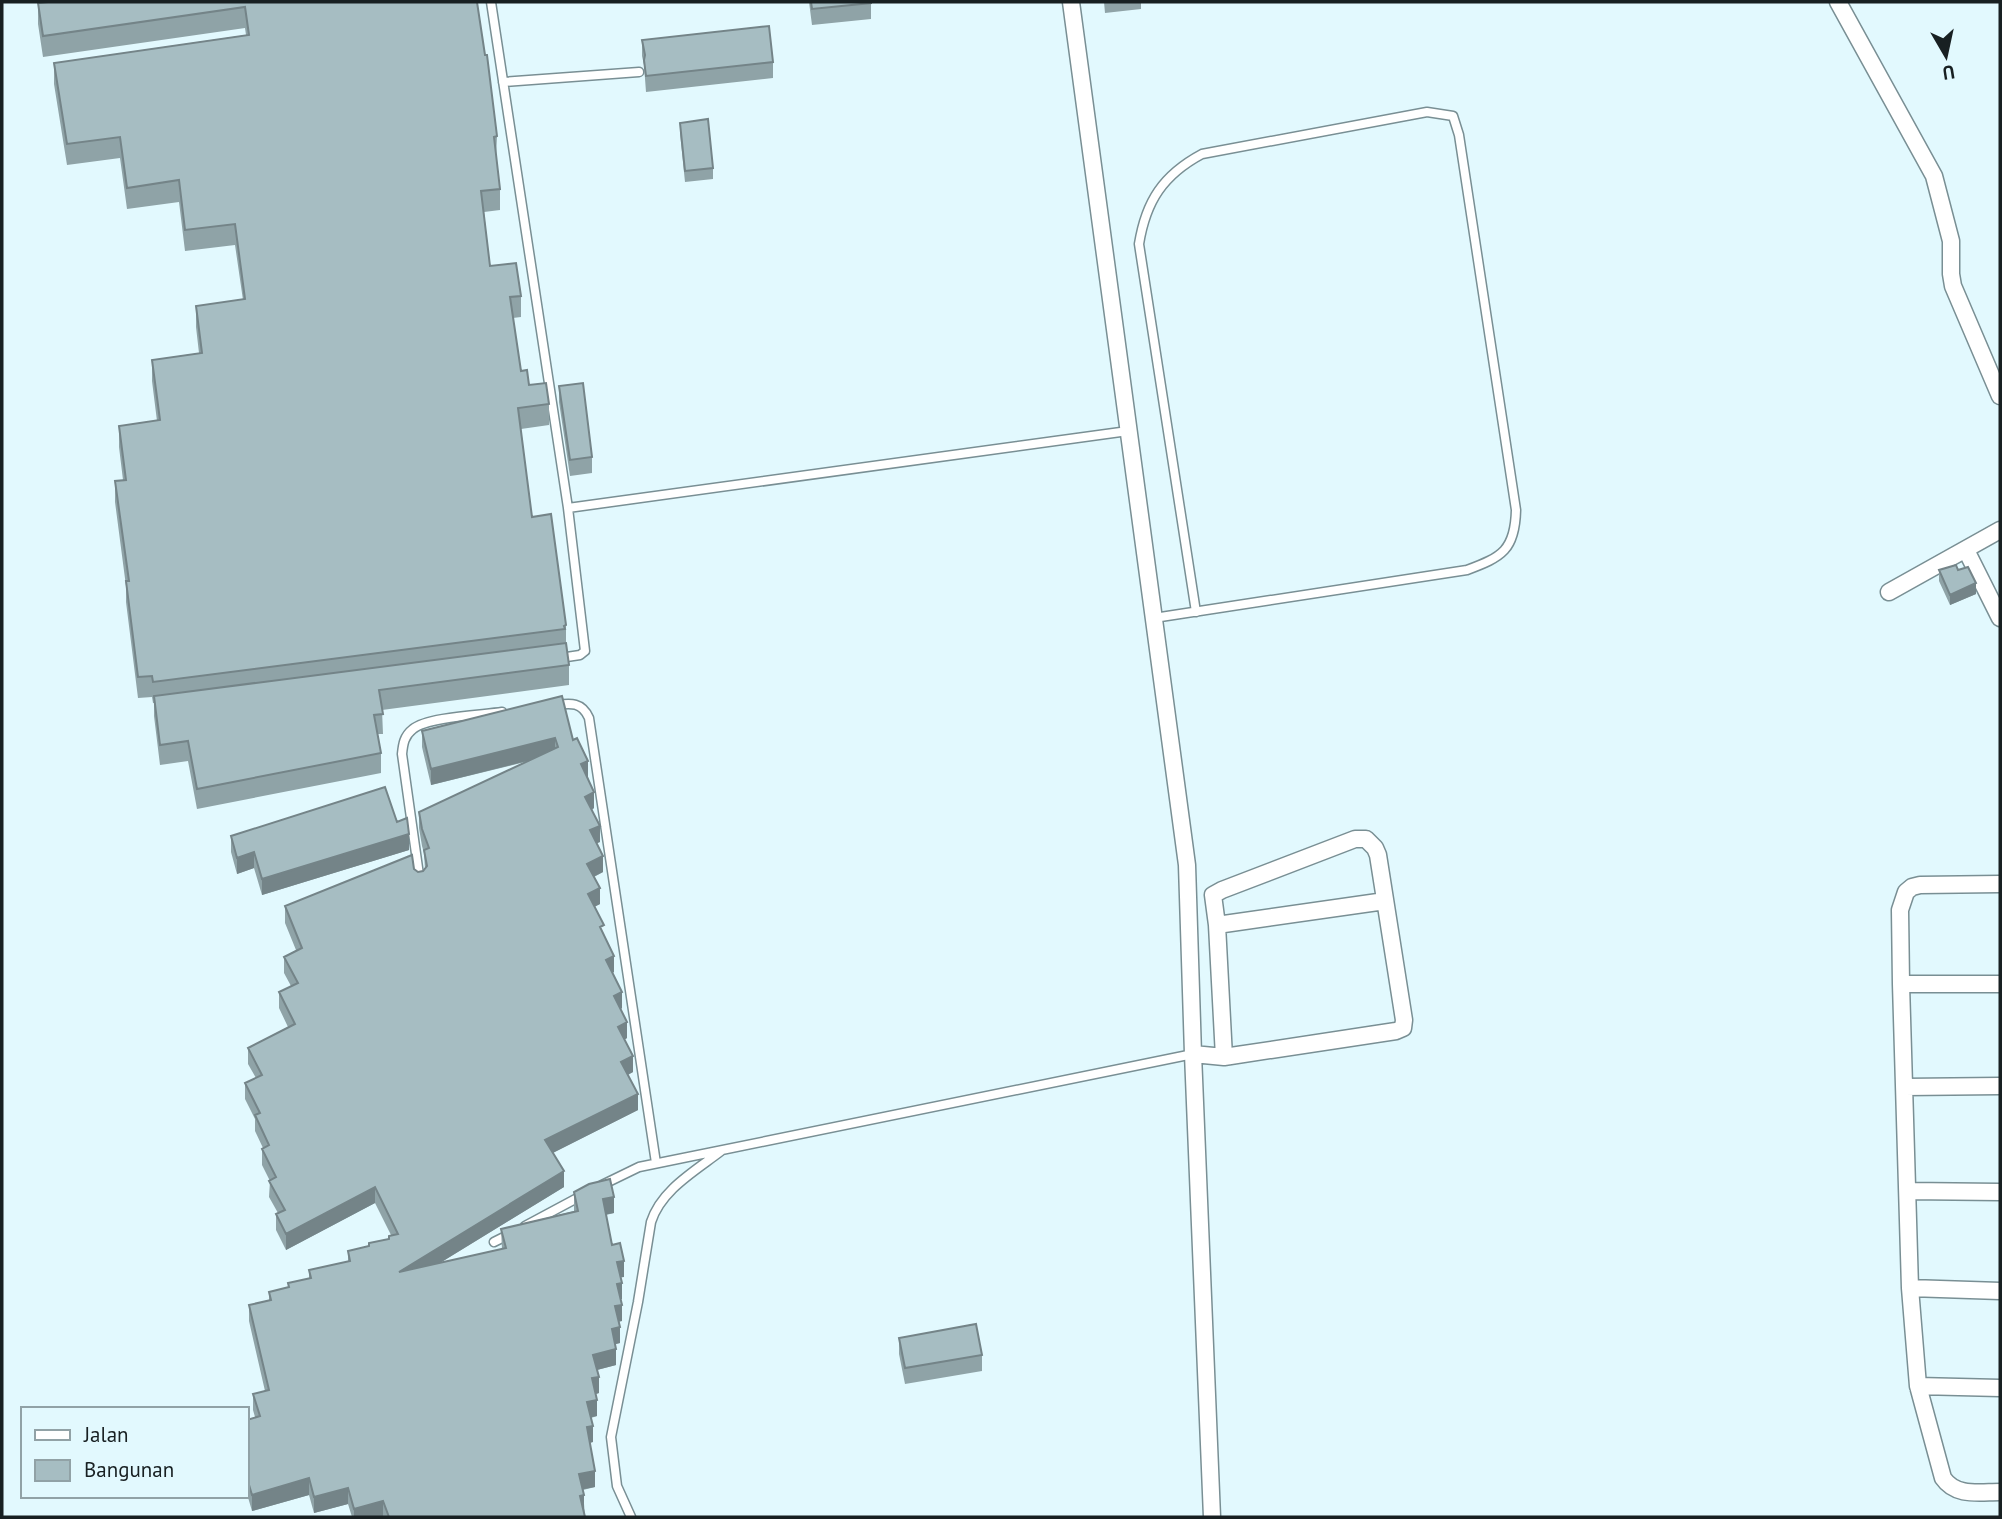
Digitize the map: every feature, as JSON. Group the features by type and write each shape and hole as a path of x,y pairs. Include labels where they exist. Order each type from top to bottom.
{"street":[{"path":"1071,2 1186,865 1212,1517"},
{"path":"1838,2 1934,176 1951,240 1953,286 2000,396"},
{"path":"1889,592 2000,530"},
{"path":"1966,550 2000,618"},
{"path":"1193,1054 1224,1057 1403,1028 1405,1020 1375,848 1366,839 1360,838 1213,895 1224,1057"},
{"path":"2000,884 1912,887 1906,892 1900,910 1910,1288 1918,1386 1943,1478 1948,1485 1963,1492 2000,1492"},
{"path":"1217,925 1385,901"},
{"path":"1901,984 2000,984"},
{"path":"1905,1087 2000,1086"},
{"path":"1908,1191 2000,1192"},
{"path":"1910,1288 2000,1291"},
{"path":"1918,1386 2000,1388"}],"lane":[{"path":"491,2 568,508 585,651 580,655 553,659"},
{"path":"503,82 639,72"},
{"path":"1154,618 1196,612 1467,569 1491,561 1508,546 1515,528 1516,510 1459,135 1453,116 1427,112 1202,154 1182,164 1161,186 1143,219 1139,244 1196,612"},
{"path":"568,508 1128,431"},
{"path":"542,707 568,703 580,705 589,718 656,1163"},
{"path":"419,882 402,754 404,740 412,729 424,722 516,710"},
{"path":"494,1242 639,1167 1193,1054"},
{"path":"631,1517 617,1486 611,1437 651,1222 654,1212 674,1188 723,1149"}],"building":[{"path":"477,2 497,136 494,137 500,189 481,191 490,266 516,263 521,296 510,297 521,371 527,370 529,385 546,383 549,404 518,408 532,517 551,514 565,629 153,682 152,676 138,677 126,581 129,581 115,481 126,480 119,426 160,420 152,360 202,353 196,306 245,299 235,224 185,230 179,180 127,188 120,137 67,144 54,63 249,35 245,7 43,36 38,3"},
{"path":"811,2 871,2 871,3 812,9"},
{"path":"769,26 773,62 646,76 642,40"},
{"path":"708,119 713,168 685,171 680,123"},
{"path":"583,383 592,457 570,460 559,386"},
{"path":"1956,565 1958,570 1968,567 1976,583 1950,595 1939,570"},
{"path":"566,643 569,665 379,690 383,714 374,715 381,753 197,789 188,741 160,745 154,696"},
{"path":"562,696 573,740 577,738 588,761 581,764 594,792 585,797 600,826 590,830 603,856 587,864 600,888 588,894 604,925 600,927 614,956 606,960 622,992 614,996 627,1022 618,1027 633,1056 621,1062 638,1094 545,1140 564,1171 399,1272 506,1248 501,1229 578,1211 574,1192 589,1184 610,1179 614,1197 603,1199 612,1245 620,1243 624,1261 617,1262 622,1283 617,1284 622,1305 615,1306 620,1327 612,1329 616,1349 593,1355 599,1377 592,1378 597,1400 587,1402 593,1426 587,1427 595,1471 579,1474 585,1517 389,1517 383,1501 354,1509 348,1488 314,1497 309,1478 252,1495 248,1481 248,1420 260,1416 253,1394 269,1390 249,1305 271,1300 269,1292 289,1287 288,1283 311,1278 309,1270 350,1261 348,1251 398,1234 375,1187 286,1234 276,1214 285,1210 269,1181 276,1177 262,1149 269,1145 255,1115 260,1113 245,1083 262,1075 248,1048 295,1024 279,992 298,983 284,957 302,948 285,906 412,855 414,869 423,871 427,866 424,850 429,848 419,812 558,747 555,738 431,769 422,731"},
{"path":"385,787 397,822 407,818 409,834 262,879 254,852 237,858 231,836"},
{"path":"976,1324 982,1355 905,1368 899,1338"}]}
